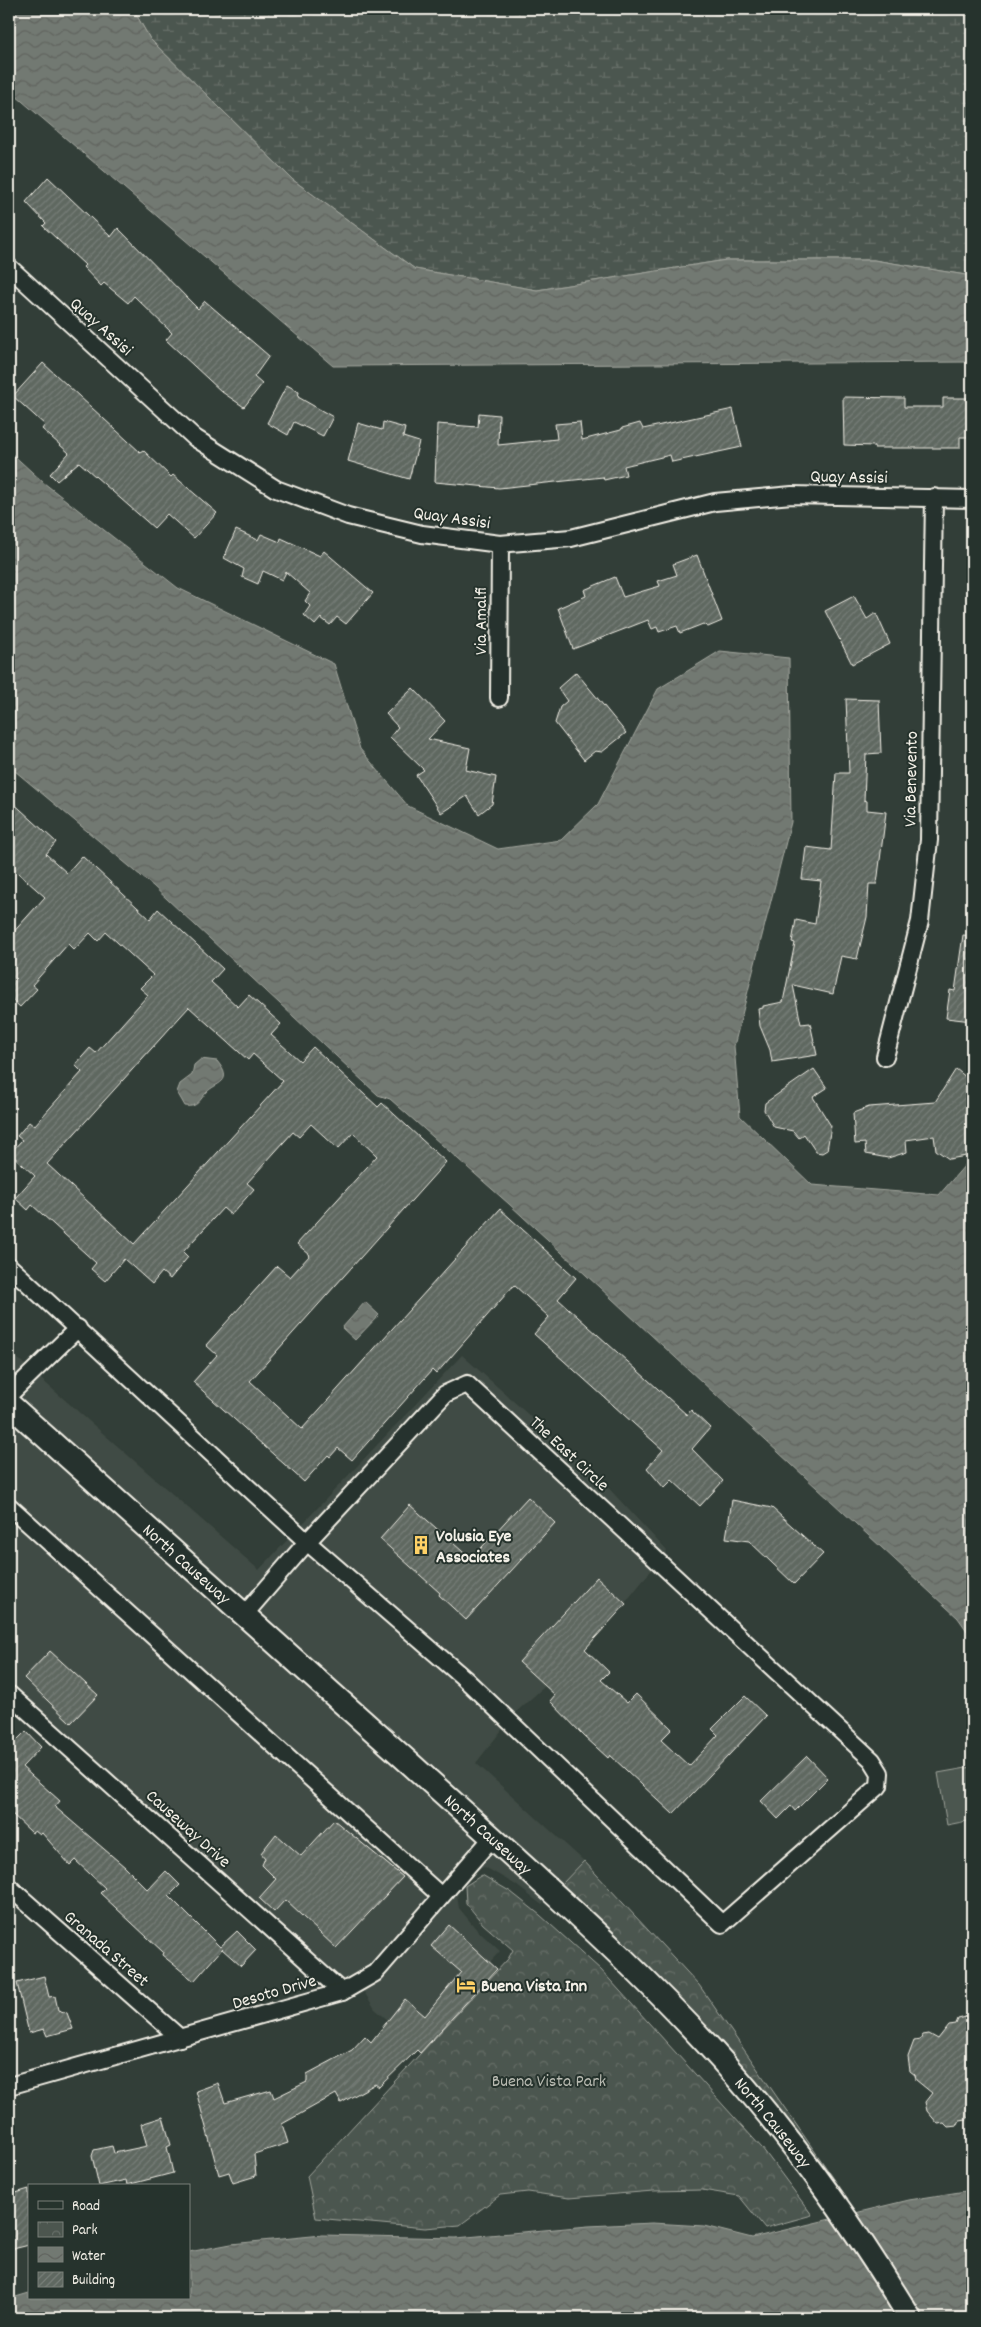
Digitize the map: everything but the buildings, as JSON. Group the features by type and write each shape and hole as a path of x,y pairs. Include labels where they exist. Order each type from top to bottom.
{"main road":[{"name":"North Causeway","path":"9,1404 492,1838 659,1994 757,2101 807,2164 847,2219 910,2318"}],"street":[{"name":"Quay Assisi","path":"9,267 195,438 276,489 348,516 422,534 500,544 571,538 715,502 792,495 972,499"},
{"name":"Via Benevento","path":"885,1057 920,921 929,840 934,497"},
{"name":"Via Amalfi","path":"499,698 500,544"},
{"path":"9,1266 307,1542"},
{"path":"9,1395 78,1328"},
{"name":"The East Circle","path":"244,1615 307,1542 445,1394 467,1384 872,1760 880,1773 879,1786 722,1924 464,1678 307,1542"},
{"path":"9,1506 442,1896"},
{"name":"Causeway Drive","path":"9,1694 342,1992"},
{"name":"Desoto Drive","path":"9,2086 342,1992 375,1973 492,1838"},
{"name":"Granada Street","path":"9,1887 180,2038"}],"shaded area":[{"path":"9,1351 259,1570 462,1355 602,1481 667,1551 590,1646 516,1712 476,1763 584,1861 560,1886 9,1389"},
{"path":"9,1418 546,1901 542,1905 516,1885 485,1867 477,1869 457,1881 459,1908 477,1930 500,1951 416,2044 375,2009 357,1981 344,1982 9,1682"}],"green space":[{"path":"133,9 972,9 972,276 874,260 726,260 537,290 415,269 293,180 150,39"},
{"path":"972,1767 972,1820 947,1825 938,1773"},
{"path":"584,1861 699,1985 848,2199 766,2095 560,1886"},
{"name":"Buena Vista Park","path":"482,1875 511,1892 540,1915 601,1970 762,2148 812,2215 765,2228 739,2196 702,2190 653,2191 569,2198 528,2192 500,2195 460,2225 425,2228 316,2218 307,2176 508,1959 513,1950 483,1924 466,1903 465,1886"}],"water":[{"path":"9,9 133,9 150,39 293,180 415,269 537,290 726,260 874,260 972,276 972,362 333,366 9,90"},
{"path":"9,451 44,483 178,588 334,664 360,749 408,806 498,849 561,840 598,804 658,689 720,651 789,658 791,822 734,1046 740,1116 812,1185 939,1195 972,1157 972,1638 958,1618 509,1204 390,1099 378,1095 153,886 9,766"},
{"path":"201,1059 217,1061 222,1068 224,1078 207,1092 196,1105 185,1106 177,1092 180,1084 192,1075 194,1065"},
{"path":"365,1302 379,1315 355,1340 342,1328"},
{"path":"972,2190 972,2318 9,2318 9,2299 28,2293 28,2300 190,2300 190,2252 231,2244 322,2235 456,2238 588,2226 652,2223 704,2226 752,2238 909,2200"}],"place":[{"name":"Volusia Eye Associates","path":"421,1545"},
{"name":"Buena Vista Inn","path":"466,1985"}]}
